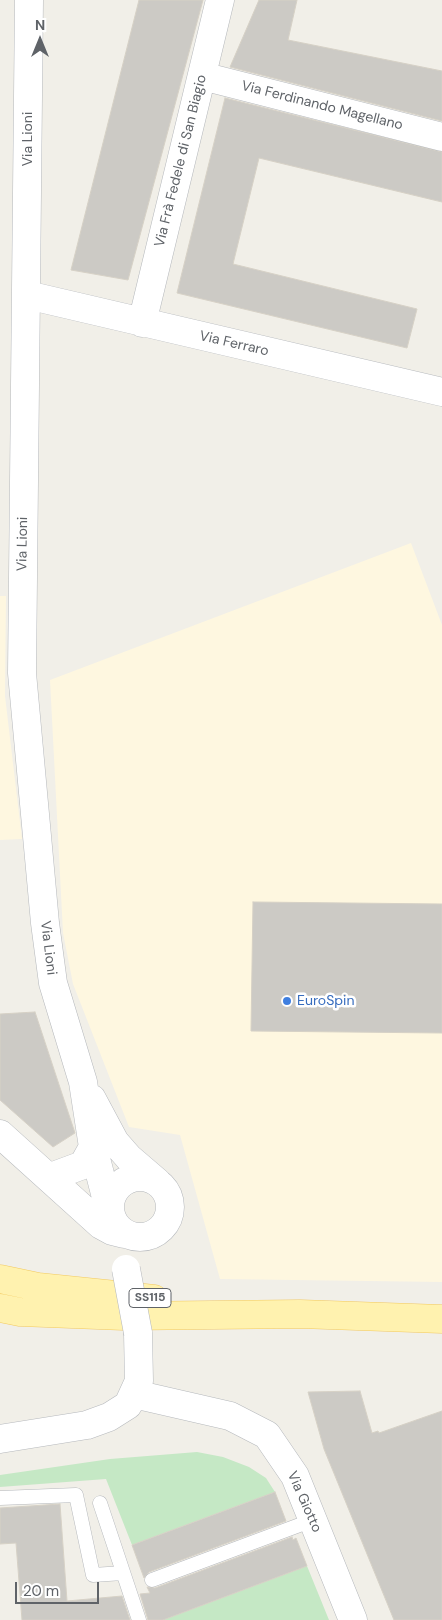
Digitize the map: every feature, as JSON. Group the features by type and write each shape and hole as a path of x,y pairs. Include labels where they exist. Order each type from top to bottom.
{"main road":[{"name":"SS115","path":"0,1279 38,1287 300,1314"},
{"name":"SS115","path":"0,1308 20,1312 124,1316 300,1314 442,1319"}],"street":[{"name":"Via Lioni","path":"29,0 22,673 45,923 53,983 83,1082"},
{"name":"Via Frà Fedele di San Biagio","path":"142,323 220,0"},
{"name":"Via Ferdinando Magellano","path":"202,76 442,136"},
{"name":"Via Ferraro","path":"26,295 442,392"},
{"path":"83,1082 115,1142 129,1158 157,1182 168,1197 169,1215 156,1232 137,1235 118,1228 93,1147 83,1082"},
{"path":"0,1134 46,1171 109,1200"},
{"path":"46,1171 83,1165 93,1147"},
{"path":"0,1439 87,1425 109,1417 128,1405 140,1381 138,1333 126,1269 109,1200 82,1184 46,1171"},
{"path":"109,1200 140,1177 157,1182"},
{"path":"126,1269 130,1255 138,1243 137,1235"},
{"name":"Via Giotto","path":"134,1394 230,1416 267,1435 295,1476 353,1620"}],"lane":[{"path":"0,1498 76,1495 93,1575 124,1572"},
{"path":"100,1503 139,1620"},
{"path":"152,1580 312,1520"}],"shaded area":[{"path":"411,543 442,625 442,1282 220,1279 180,1135 129,1127 73,984 63,933 50,680"},
{"path":"0,596 6,596 5,696 22,839 0,840"}],"green space":[{"path":"197,1452 223,1457 249,1467 266,1478 275,1492 132,1545 106,1479 0,1487 0,1475 110,1459"},
{"path":"307,1566 329,1620 163,1620"}],"building":[{"path":"139,0 203,0 128,280 71,270"},
{"path":"259,0 297,0 288,40 442,71 442,121 230,67"},
{"path":"225,98 442,152 442,202 259,158 233,264 417,309 407,348 177,293"},
{"path":"253,902 442,904 442,1033 251,1031"},
{"path":"35,1012 75,1133 53,1147 0,1100 0,1014"},
{"path":"360,1391 372,1433 378,1431 379,1433 442,1411 442,1620 394,1620 324,1449 308,1392"},
{"path":"275,1492 286,1521 149,1572 144,1578 132,1545"},
{"path":"60,1504 67,1601 122,1596 130,1620 22,1620 16,1543 0,1544 0,1508"},
{"path":"292,1537 293,1540 296,1538 307,1566 163,1620 148,1620 140,1594 150,1593 147,1587 155,1588"}],"place":[{"name":"EuroSpin","path":"287,1001"}]}
